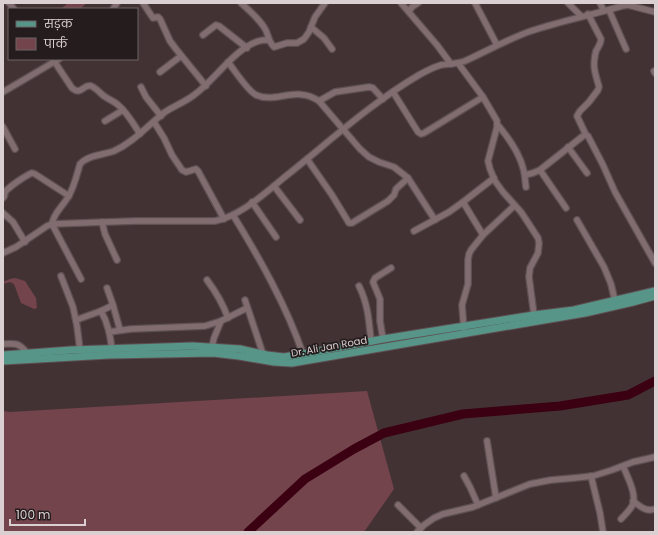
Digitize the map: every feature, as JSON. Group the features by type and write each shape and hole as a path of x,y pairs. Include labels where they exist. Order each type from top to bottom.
{"main road":[{"name":"Dr. Ali Jan Road","path":"3,361 109,354 212,353 274,362 292,363 534,315 568,311 615,301 655,290"},
{"name":"Dr. Ali Jan Road","path":"3,355 80,350 193,346 240,349 284,357 383,339 464,330 585,313 655,296"}],"street":[{"path":"143,3 154,18 158,17 160,19 170,41 206,86"},
{"path":"241,3 264,27 267,32 268,40 274,47 287,43 297,44 304,39 315,17 325,3"},
{"path":"401,3 451,64"},
{"path":"408,11 418,3"},
{"path":"475,3 497,45"},
{"path":"568,3 580,16"},
{"path":"600,3 606,10 626,49"},
{"path":"3,253 25,242 52,224 164,220 215,221 224,219 233,215 274,186 393,92 433,68 458,63 531,31 580,16 622,6 655,12"},
{"path":"588,14 601,42 597,48 594,65 599,87 577,116 586,135 595,148 618,197 655,263"},
{"path":"203,35 216,25 247,48"},
{"path":"311,27 324,38 332,49"},
{"path":"81,279 52,224 55,216 69,196 80,164 88,158 118,149 140,134 161,116 189,99 206,86 228,62 247,48 259,41 268,40"},
{"path":"160,72 181,56"},
{"path":"3,92 57,60 72,88 78,91 91,86 124,110 140,134"},
{"path":"228,62 250,90 262,97 295,94 314,97 360,149 369,157 394,168 408,178 435,220"},
{"path":"458,63 483,97 494,115 497,124 516,149 525,175 526,187"},
{"path":"141,86 146,97 161,116"},
{"path":"319,101 335,92 369,86 373,88 383,100"},
{"path":"393,92 418,132 421,134 483,97"},
{"path":"105,121 124,110"},
{"path":"154,122 182,170 186,172 196,169 198,171 224,219"},
{"path":"497,124 488,161 490,169 503,192 527,221 538,238 539,243 538,253 529,273 534,315"},
{"path":"3,127 15,149"},
{"path":"525,175 540,170 568,147 586,135"},
{"path":"568,147 587,173"},
{"path":"307,159 350,223 388,201 394,195 396,188 408,178"},
{"path":"540,170 566,208"},
{"path":"3,198 10,188 21,179 32,173 69,196"},
{"path":"414,231 449,212 494,178"},
{"path":"274,186 300,220"},
{"path":"252,202 276,237"},
{"path":"463,202 483,235"},
{"path":"464,330 462,305 468,284 468,260 471,250 483,235 514,206"},
{"path":"3,213 13,222 25,242"},
{"path":"233,215 257,255 278,295 303,354"},
{"path":"577,220 604,267 611,284 615,301"},
{"path":"102,222 105,234 117,260"},
{"path":"383,339 380,321 380,299 373,282 376,278 392,268"},
{"path":"61,276 70,298 76,320 80,350"},
{"path":"207,280 219,298 228,318"},
{"path":"359,286 368,310 371,341"},
{"path":"107,288 114,305 120,330"},
{"path":"245,300 246,308 263,354"},
{"path":"76,320 114,305"},
{"path":"109,332 120,330 201,327 221,321 246,308"},
{"path":"100,311 104,317 109,332 112,349"},
{"path":"212,347 221,321"},
{"path":"3,344 15,343 20,345 27,353"},
{"path":"487,441 496,498"},
{"path":"398,505 419,530 434,518 443,514 478,505 530,484 540,481 601,474 633,462 655,457"},
{"path":"621,519 632,506 633,502 632,490 623,466"},
{"path":"464,476 478,505"},
{"path":"591,476 603,532"},
{"path":"633,502 646,510 655,509"}],"green space":[{"path":"68,3 87,3 81,8 62,8"},
{"path":"15,278 25,281 36,298 37,308 34,309 21,303 14,284 10,282 3,284 3,282"},
{"path":"367,391 394,489 364,532 3,532 3,411 10,412"}],"waterway":[{"path":"248,532 305,479 354,449 384,433 463,414 560,406 628,395 655,381"}]}
